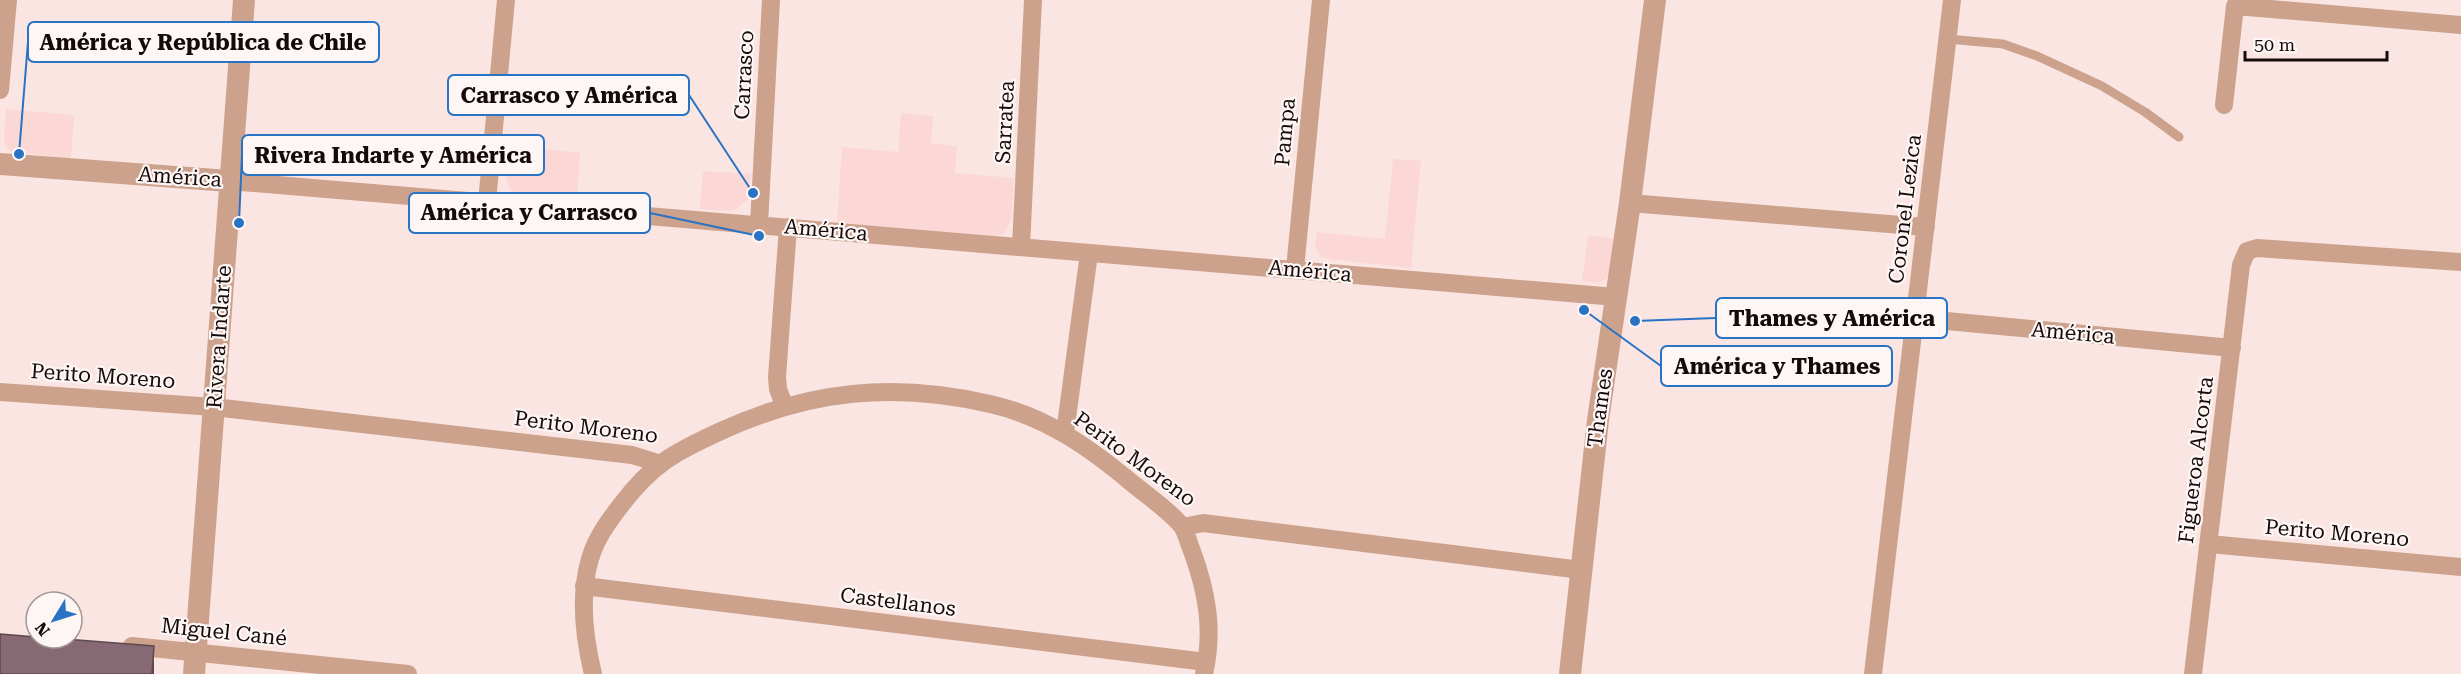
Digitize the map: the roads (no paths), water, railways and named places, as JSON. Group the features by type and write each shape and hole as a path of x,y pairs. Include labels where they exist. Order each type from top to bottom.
{"street":[{"path":"0,90 8,0"},
{"name":"Rivera Indarte","path":"194,674 244,0"},
{"path":"487,202 506,0"},
{"name":"Carrasco","path":"759,225 771,0"},
{"name":"Sarratea","path":"1021,246 1033,0"},
{"name":"Pampa","path":"1295,269 1320,0"},
{"name":"Thames","path":"1570,674 1598,420 1630,203 1655,0"},
{"name":"Coronel Lezica","path":"1872,674 1952,0"},
{"path":"2224,105 2235,6 2461,25"},
{"name":"América","path":"0,164 487,202 1616,297"},
{"path":"1630,203 1926,227"},
{"path":"784,405 778,389 777,376 788,227"},
{"name":"Figueroa Alcorta","path":"2193,674 2241,265 2247,251 2257,248 2461,261"},
{"path":"1065,433 1089,253"},
{"name":"América","path":"1915,318 2232,348"},
{"name":"Perito Moreno","path":"0,392 214,406 632,455 658,463 695,442 784,405 852,393 904,392 992,404 1026,415 1065,433 1103,459 1183,527 1203,523 1581,570"},
{"path":"593,674 585,633 585,586 590,558 598,537 625,499 658,463"},
{"path":"1183,527 1197,565 1209,610 1205,668"},
{"name":"Perito Moreno","path":"2209,544 2461,567"},
{"name":"Castellanos","path":"585,586 1205,668"},
{"name":"Miguel Cané","path":"116,644 408,674"}],"lane":[{"path":"1948,39 2003,44 2037,56 2102,86 2180,137"}],"place":[{"name":"América y República de Chile","path":"19,154"},
{"name":"Carrasco y América","path":"753,193"},
{"name":"Rivera Indarte y América","path":"239,223"},
{"name":"América y Carrasco","path":"759,236"},
{"name":"América y Thames","path":"1584,310"},
{"name":"Thames y América","path":"1635,321"}]}
